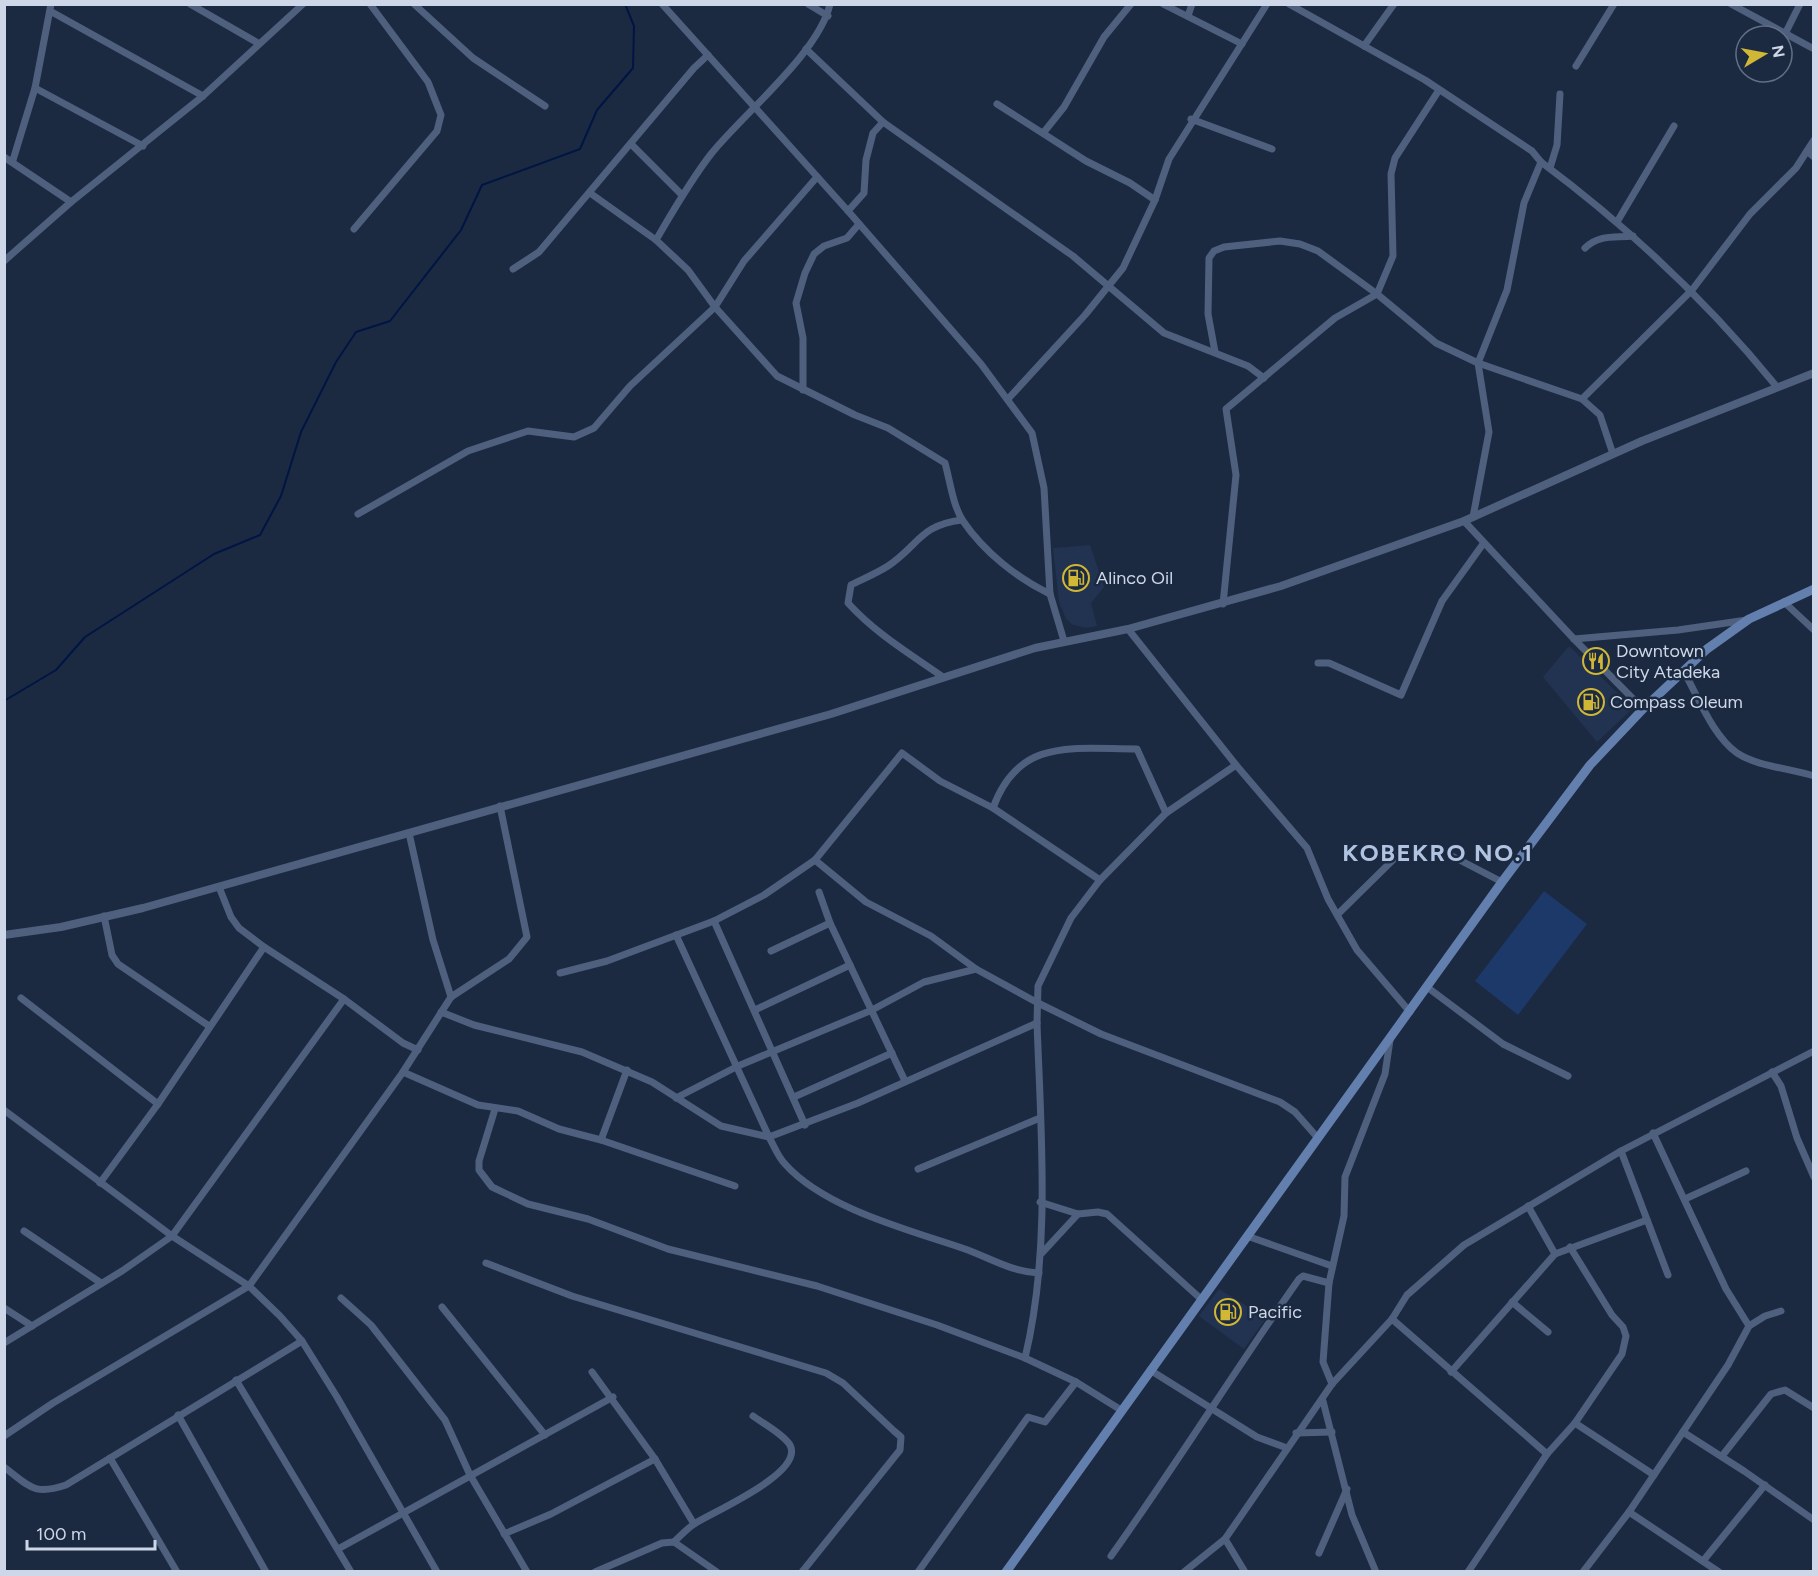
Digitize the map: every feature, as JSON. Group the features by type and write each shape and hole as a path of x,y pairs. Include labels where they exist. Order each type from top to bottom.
{"main road":[{"path":"1006,1572 1317,1137 1584,773 1643,709 1683,670 1749,620 1814,589"}],"street":[{"path":"190,4 258,43"},
{"path":"4,261 71,202 203,96 303,4"},
{"path":"354,229 437,131 441,115 428,82 370,4"},
{"path":"414,4 473,58 545,106"},
{"path":"662,4 848,211 1008,399 1032,433 1044,488 1050,594 1064,641"},
{"path":"808,4 828,16"},
{"path":"656,240 682,195 711,154 806,49 828,16 830,4"},
{"path":"1044,132 1064,107 1104,37 1131,4"},
{"path":"1163,4 1242,44"},
{"path":"1188,16 1192,4"},
{"path":"1008,399 1123,268 1155,200 1169,159 1191,119 1267,4"},
{"path":"1289,4 1438,90 1532,151 1541,162 1617,222 1692,290 1777,387"},
{"path":"1364,46 1394,4"},
{"path":"1576,66 1614,4"},
{"path":"1731,4 1767,24"},
{"path":"1790,24 1800,4"},
{"path":"13,160 35,88 51,8 203,96"},
{"path":"1794,39 1814,49"},
{"path":"806,49 883,122 1073,256 1164,333 1248,366 1264,378"},
{"path":"513,269 539,252 708,56"},
{"path":"35,88 143,146"},
{"path":"1223,604 1236,475 1226,409 1335,318 1377,294 1393,256 1390,174 1395,158 1438,90"},
{"path":"1550,168 1557,145 1560,94"},
{"path":"998,104 1155,200"},
{"path":"1191,119 1272,149"},
{"path":"848,211 864,193 866,160 873,133 883,122"},
{"path":"1617,222 1674,126"},
{"path":"1582,399 1692,290 1750,214 1796,168 1814,140"},
{"path":"631,144 682,195"},
{"path":"1807,151 1814,157"},
{"path":"4,156 71,202"},
{"path":"1541,162 1524,202 1507,290 1478,363 1489,432 1468,519 1483,544 1643,709"},
{"path":"358,514 468,451 528,431 574,437 594,428 630,386 715,306 744,261 817,177"},
{"path":"590,193 656,240 688,270 715,306 777,376 888,428 945,463 962,520 987,549 1024,581 1050,594"},
{"path":"803,390 803,338 796,303 805,273 814,254 824,246 847,238 859,224"},
{"path":"1585,248 1593,240 1633,236"},
{"path":"1215,352 1209,314 1209,258 1214,251 1224,247 1280,242 1300,244 1318,251 1377,294 1436,343 1478,363 1582,399 1600,415 1613,454"},
{"path":"4,250 12,255"},
{"path":"4,934 61,927 219,887 831,714 943,677 1064,641 1128,629 1223,604 1338,567 1468,519 1613,454 1814,373"},
{"path":"943,677 882,634 848,603 850,585 889,566 922,534 941,522 962,520"},
{"path":"1318,663 1329,663 1401,695 1442,601 1483,544"},
{"path":"1784,602 1814,630"},
{"path":"1574,639 1677,630 1749,620"},
{"path":"1128,629 1236,765 1307,848 1328,899 1357,950 1410,1012"},
{"path":"1683,670 1725,741 1738,753 1760,763 1814,776"},
{"path":"993,808 1000,789 1013,771 1033,756 1057,752 1137,749 1166,813"},
{"path":"560,973 607,961 714,921 764,895 815,860 902,753 940,781 993,808 1100,880"},
{"path":"1025,1358 1037,1302 1042,1253 1038,986 1071,918 1100,880 1166,813 1236,765"},
{"path":"4,1436 52,1403 249,1286 403,1072 451,997 509,959 527,937 500,806"},
{"path":"409,833 433,940 451,997"},
{"path":"1338,914 1399,854"},
{"path":"1450,855 1502,882"},
{"path":"815,860 866,903 931,936 976,969 1101,1034 1280,1102 1295,1112 1317,1137"},
{"path":"219,887 239,928 264,948 344,999 403,1043 418,1050"},
{"path":"819,892 830,923 905,1082"},
{"path":"104,916 112,955 118,964 209,1026"},
{"path":"714,921 774,1051 805,1125"},
{"path":"771,951 830,923"},
{"path":"676,935 769,1137 782,1162 796,1176 876,1221 980,1254 1024,1272 1039,1273"},
{"path":"100,1183 158,1104 264,948"},
{"path":"755,1010 850,965"},
{"path":"676,1098 738,1066 872,1010 924,982 976,969"},
{"path":"1427,987 1503,1044 1568,1076"},
{"path":"21,999 158,1104"},
{"path":"4,1343 172,1236 344,999"},
{"path":"441,1012 474,1025 582,1052 627,1070 722,1126 769,1137 805,1125 1037,1023"},
{"path":"1332,1384 1323,1362 1329,1282 1344,1216 1346,1177 1384,1074 1390,1040"},
{"path":"1184,1572 1225,1539 1296,1433 1323,1401 1332,1384 1392,1319 1407,1295 1464,1245 1653,1133 1814,1051"},
{"path":"794,1097 892,1053"},
{"path":"601,1140 627,1070"},
{"path":"403,1072 452,1095 495,1109 518,1111 559,1129 601,1140 735,1186"},
{"path":"1772,1072 1781,1086 1797,1138 1814,1177"},
{"path":"495,1109 479,1161 479,1170 492,1186 528,1204 588,1220 668,1249 817,1286 937,1325 1025,1358 1076,1382 1121,1410"},
{"path":"4,1110 172,1236 249,1286 280,1316 302,1341 368,1448 437,1572"},
{"path":"918,1169 1040,1118"},
{"path":"1653,1133 1726,1289 1749,1326"},
{"path":"1621,1151 1668,1275"},
{"path":"1685,1199 1746,1171"},
{"path":"1040,1202 1078,1214 1098,1212 1107,1214 1201,1299"},
{"path":"1528,1206 1556,1254"},
{"path":"1042,1253 1078,1214"},
{"path":"1451,1372 1556,1254 1647,1220"},
{"path":"24,1231 101,1283"},
{"path":"1247,1236 1332,1266"},
{"path":"1468,1572 1547,1454 1575,1423 1622,1354 1626,1336 1623,1327 1612,1315 1570,1248"},
{"path":"486,1263 572,1296 826,1373 843,1383 901,1437 900,1450 802,1572"},
{"path":"1111,1556 1212,1411 1232,1375 1299,1279 1303,1276 1329,1282"},
{"path":"341,1298 371,1325 445,1420 470,1475 527,1572"},
{"path":"1512,1302 1548,1332"},
{"path":"442,1307 545,1435"},
{"path":"4,1308 32,1326"},
{"path":"1583,1572 1654,1475 1728,1365 1749,1326 1765,1316 1781,1311"},
{"path":"1392,1319 1547,1454"},
{"path":"4,1467 34,1490 43,1492 66,1485 302,1341"},
{"path":"1150,1370 1212,1411 1257,1437 1287,1448"},
{"path":"592,1372 613,1397 655,1459 694,1524"},
{"path":"236,1380 351,1572"},
{"path":"918,1572 1028,1417 1045,1422 1076,1382"},
{"path":"1722,1456 1771,1394 1785,1390 1814,1408"},
{"path":"338,1549 613,1397"},
{"path":"1323,1401 1354,1520 1376,1572"},
{"path":"178,1415 266,1572"},
{"path":"595,1572 662,1543 674,1542 694,1524 757,1490 788,1462 792,1453 789,1444 753,1416"},
{"path":"1575,1423 1654,1475"},
{"path":"1296,1433 1332,1431"},
{"path":"1683,1432 1722,1456 1814,1520"},
{"path":"110,1458 177,1572"},
{"path":"504,1534 551,1514 655,1459"},
{"path":"1704,1561 1765,1485"},
{"path":"1319,1552 1347,1489"},
{"path":"1629,1512 1719,1572"},
{"path":"1225,1539 1245,1572"},
{"path":"674,1542 717,1572"}],"shaded area":[{"path":"1090,545 1104,587 1091,603 1097,626 1086,628 1073,625 1066,619 1059,602 1053,548"},
{"path":"1569,646 1633,708 1597,742 1543,677"},
{"path":"1544,891 1587,924 1518,1015 1475,981"},
{"path":"1219,1289 1266,1318 1244,1349 1199,1316"}],"waterway":[{"path":"4,701 56,670 85,637 214,554 260,535 281,496 301,432 336,362 356,332 390,321 461,230 482,185 580,149 597,110 633,68 634,26 625,4"}],"place":[{"name":"Alinco Oil","path":"1076,578"},
{"name":"Downtown City Atadeka","path":"1596,661"},
{"name":"Compass Oleum","path":"1591,702"},
{"name":"Pacific","path":"1228,1312"}],"district":[{"name":"KOBEKRO NO.1","path":"1438,852"}]}
